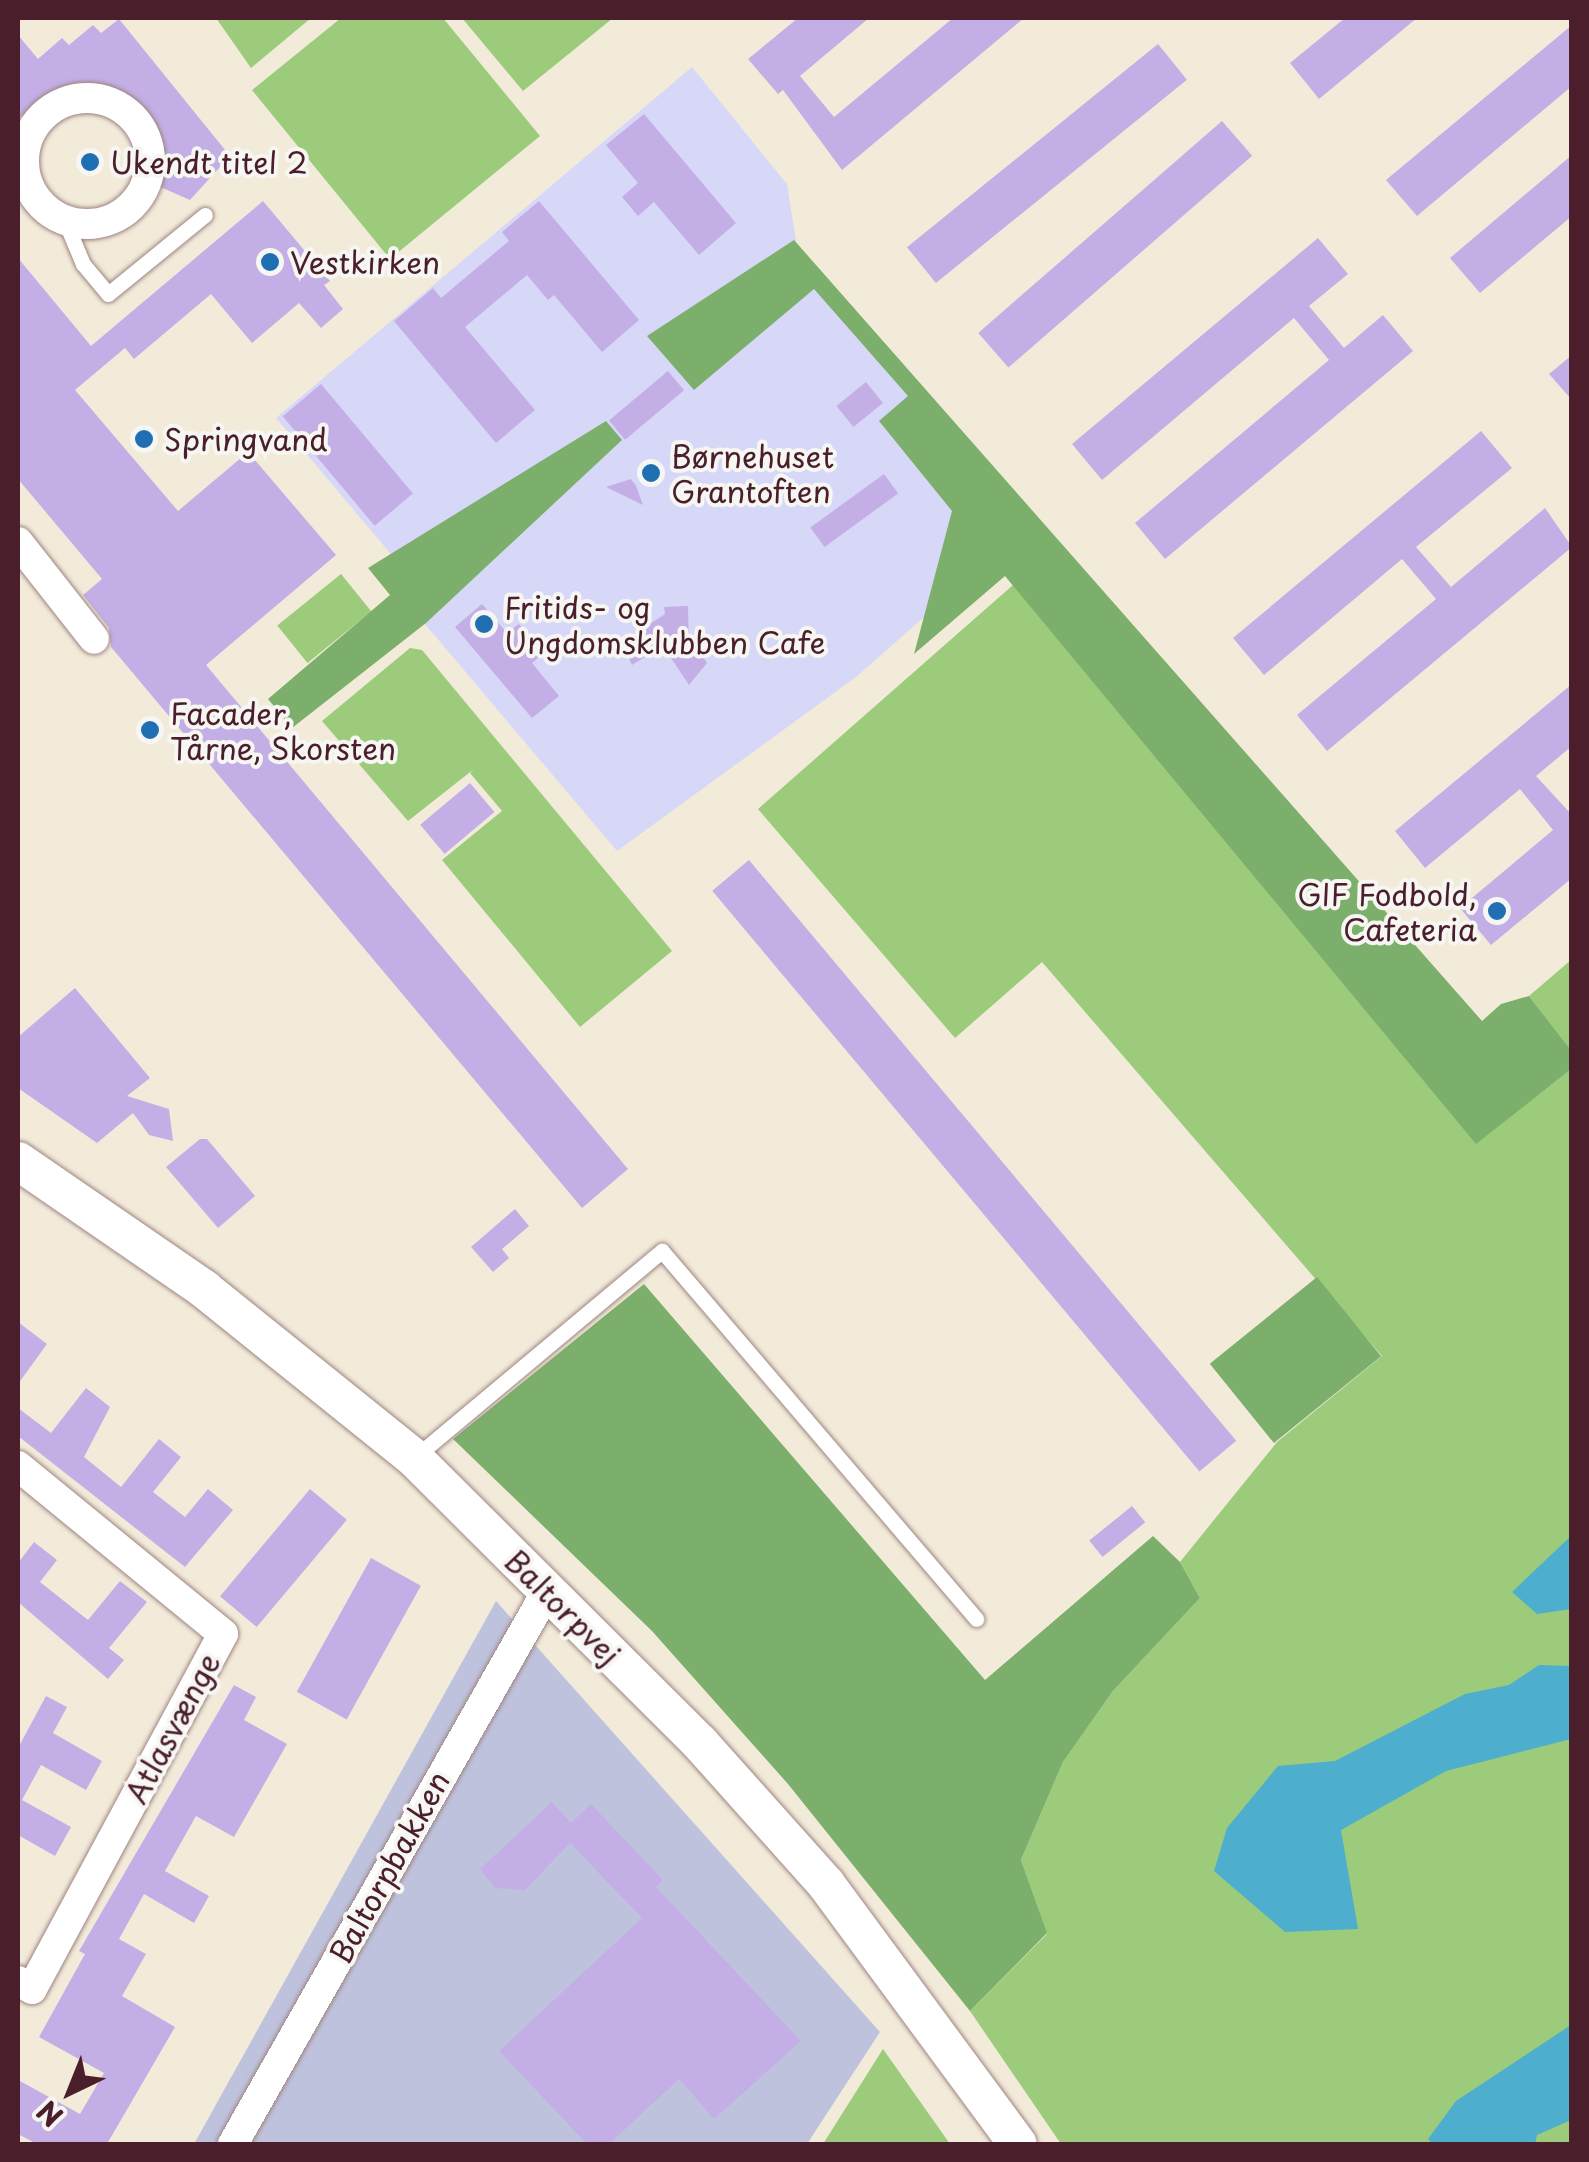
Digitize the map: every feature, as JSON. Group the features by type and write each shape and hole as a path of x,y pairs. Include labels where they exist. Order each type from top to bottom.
{"street":[{"path":"108,101 142,129 150,149 142,192 109,221 66,221 32,193 21,152 38,122 64,102 108,101"},
{"path":"18,542 94,639"},
{"name":"Baltorpvej","path":"18,1160 204,1288 414,1458 700,1743 826,1884 1018,2144"},
{"name":"Atlasvænge","path":"18,1466 223,1634 32,1989 18,1980"},
{"name":"Baltorpbakken","path":"233,2144 547,1591"}],"lane":[{"path":"66,221 84,264 108,294 205,216"},
{"path":"414,1458 662,1251 976,1619"}],"shaded area":[{"name":"Børnehuset Grantoften","path":"692,67 787,184 799,259 1025,528 856,677 617,851 397,591 412,579 276,418"},
{"path":"496,1601 880,2032 807,2144 194,2144"}],"green space":[{"path":"216,18 311,18 251,68"},
{"path":"341,18 443,18 540,136 390,259 252,90"},
{"path":"462,18 613,18 523,91"},
{"path":"794,240 1482,1021 1501,1004 1529,996 1571,1050 1570,1070 1476,1144 1005,576 914,654 952,511 879,421 908,396 814,289 694,390 647,336"},
{"path":"606,421 622,440 426,623 292,728 268,699 390,595 368,568"},
{"path":"341,574 371,611 307,663 277,626"},
{"path":"1013,585 1476,1143 1570,1070 1571,1054 1571,2144 1061,2144 970,2011 1047,1934 1021,1860 1063,1762 1113,1691 1200,1598 1180,1562 1277,1442 1382,1356 1042,962 955,1038 758,809"},
{"path":"410,648 422,650 672,951 580,1027 442,860 502,811 470,773 474,769 408,821 322,721"},
{"path":"1571,960 1571,1050 1529,996"},
{"path":"1317,1277 1381,1356 1274,1443 1210,1364"},
{"path":"644,1284 985,1680 1153,1536 1180,1562 1200,1598 1113,1691 1063,1762 1021,1860 1047,1933 970,2011 788,1784 652,1631 453,1439"},
{"path":"883,2049 950,2144 823,2144"}],"water":[{"path":"1571,1536 1571,1609 1537,1614 1512,1592"},
{"path":"1539,1665 1571,1666 1571,1739 1446,1771 1341,1830 1358,1929 1285,1932 1214,1871 1227,1828 1278,1766 1335,1761 1465,1694 1509,1685"},
{"path":"1571,2025 1571,2120 1537,2135 1535,2144 1433,2144 1428,2139 1456,2101"}],"building":[{"path":"798,18 869,18 800,76 834,117 953,18 1024,18 842,170 783,90 778,94 748,59"},
{"path":"1345,18 1417,18 1319,99 1290,63"},
{"path":"119,19 230,156 190,200 158,186 165,159 159,133 129,96 103,85 75,86 18,118 18,35 38,59 62,38 69,45 93,25 101,33"},
{"path":"1572,25 1572,86 1417,216 1386,180"},
{"path":"1158,44 1187,80 936,283 907,247"},
{"path":"644,114 736,223 699,255 654,202 638,216 622,197 638,183 606,145"},
{"path":"1222,121 1252,156 1008,368 978,333"},
{"path":"1572,155 1572,216 1480,293 1450,258"},
{"path":"263,201 330,281 324,285 343,309 321,328 299,303 252,343 211,294 134,359 125,348 75,390 178,511 248,452 336,555 206,665 628,1169 582,1208 111,647 109,628 83,595 102,579 18,479 18,258 91,346"},
{"path":"539,201 639,320 602,352 554,295 548,300 527,275 465,327 535,410 496,443 394,321 433,288 441,298 509,241 502,232"},
{"path":"1318,238 1348,274 1309,306 1344,348 1383,315 1413,351 1165,559 1135,523 1329,360 1294,318 1102,480 1072,444"},
{"path":"1572,355 1572,400 1549,374"},
{"path":"668,371 684,390 625,440 609,420"},
{"path":"866,382 883,403 853,427 836,406"},
{"path":"321,384 413,494 375,526 283,416"},
{"path":"1481,431 1512,468 1416,547 1451,587 1545,508 1572,547 1327,751 1297,715 1436,599 1402,559 1264,675 1233,638"},
{"path":"884,474 898,493 824,547 810,527"},
{"path":"631,479 636,486 643,505 606,487"},
{"path":"482,604 507,633 519,624 544,653 532,663 559,696 532,718 455,627"},
{"path":"688,606 689,654 698,647 707,663 689,685 663,646 632,665 622,643 665,614 664,607"},
{"path":"1572,684 1572,746 1536,776 1572,815 1572,878 1491,945 1460,908 1553,830 1520,789 1425,868 1395,831"},
{"path":"470,783 494,812 445,854 420,825"},
{"path":"749,860 1236,1441 1199,1472 712,891"},
{"path":"75,988 150,1078 127,1096 169,1109 173,1141 149,1135 133,1113 97,1143 18,1088 18,1037"},
{"path":"200,1139 207,1139 255,1196 218,1228 166,1167"},
{"path":"515,1209 529,1226 502,1249 509,1258 493,1272 471,1247"},
{"path":"18,1322 47,1344 18,1384"},
{"path":"86,1388 110,1407 84,1457 121,1487 159,1439 181,1457 153,1492 185,1517 208,1489 233,1510 185,1567 18,1436 18,1408 51,1433"},
{"path":"310,1489 347,1520 257,1627 220,1596"},
{"path":"1132,1506 1145,1522 1102,1557 1089,1541"},
{"path":"34,1542 57,1560 40,1582 88,1620 120,1581 147,1602 109,1648 124,1660 108,1679 18,1602 18,1563"},
{"path":"371,1558 421,1586 347,1719 297,1692"},
{"path":"234,1685 256,1697 244,1720 287,1744 234,1837 196,1816 165,1871 209,1896 194,1923 144,1894 119,1939 146,1954 122,1996 175,2027 107,2144 37,2144 18,2134 18,2080 80,2114 104,2073 39,2037 85,1954 79,1951"},
{"path":"46,1696 67,1707 53,1733 102,1761 86,1790 41,1765 22,1800 71,1827 55,1856 18,1835 18,1748"},
{"path":"552,1802 571,1823 591,1804 663,1880 656,1887 801,2041 714,2119 679,2079 609,2144 587,2144 499,2051 642,1918 570,1843 525,1890 495,1888 480,1869"}],"place":[{"name":"Ukendt titel 2","path":"90,162"},
{"name":"Vestkirken","path":"270,262"},
{"name":"Springvand","path":"144,439"},
{"name":"Børnehuset Grantoften","path":"651,473"},
{"name":"Fritids- og Ungdomsklubben Cafe","path":"484,624"},
{"name":"Facader, Tårne, Skorsten","path":"150,730"},
{"name":"GIF Fodbold, Cafeteria","path":"1497,911"}]}
